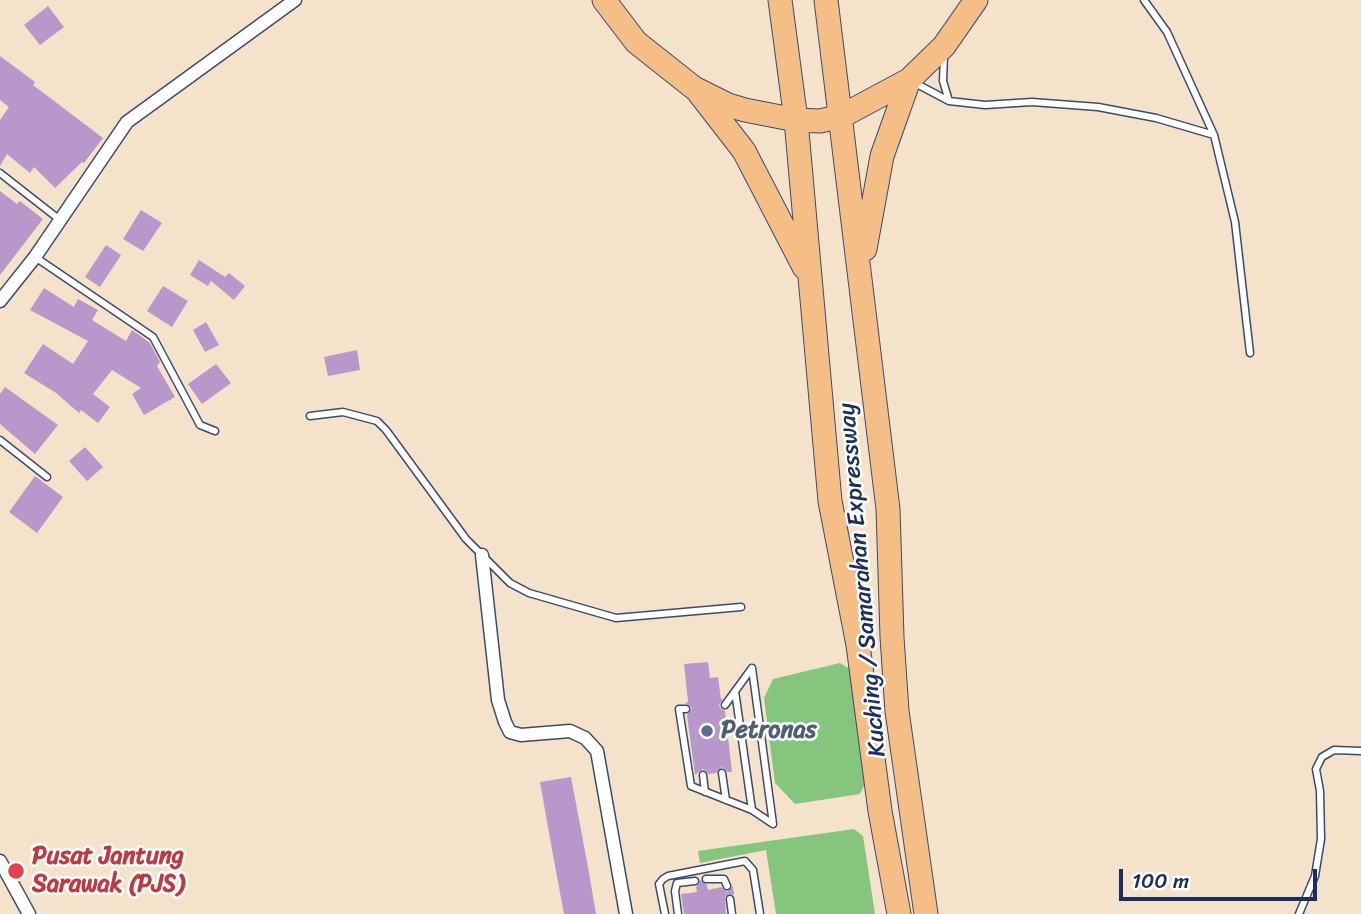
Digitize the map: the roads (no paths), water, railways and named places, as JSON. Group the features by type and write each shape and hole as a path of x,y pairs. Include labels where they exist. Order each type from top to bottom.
{"highway":[{"path":"604,0 636,43 694,88 728,105 745,110 796,120 820,121 842,116 909,80 944,46 976,0"},
{"name":"Kuching / Samarahan Expressway","path":"780,0 796,120 830,501 858,645 880,811 898,914"},
{"name":"Kuching / Samarahan Expressway","path":"827,0 888,509 897,711 926,914"},
{"path":"860,275 882,156 909,80"},
{"path":"694,88 744,151 810,279"}],"street":[{"path":"0,301 35,257 127,122 295,0"},
{"path":"482,555 498,700 505,722 510,732 520,735 570,731 585,738 597,751 626,914"},
{"path":"0,862 6,884 29,914"}],"lane":[{"path":"1144,0 1167,32 1213,135 1235,222 1250,353"},
{"path":"944,46 943,81 949,101"},
{"path":"909,80 949,101 985,105 1032,102 1098,107 1156,118 1213,135"},
{"path":"0,173 60,220"},
{"path":"35,257 153,337 200,425 215,430"},
{"path":"310,416 343,412 377,421 466,539 510,583 520,589 616,618 741,607"},
{"path":"0,440 47,477"},
{"path":"686,709 680,709 691,786 752,810 773,824 751,668 725,705"},
{"path":"735,691 752,810"},
{"path":"1299,914 1315,876 1321,839 1320,791 1316,769 1322,757 1334,751 1361,751"},
{"path":"722,773 726,800"},
{"path":"703,775 705,792"},
{"path":"665,914 659,884 663,879 745,861 753,870 760,914"},
{"path":"706,879 724,879 727,886"},
{"path":"678,914 675,891 677,883 695,881"},
{"path":"730,899 732,912 738,914"}],"place":[{"name":"Petronas","path":"707,731"},
{"name":"Pusat Jantung Sarawak (PJS)","path":"16,871"}]}
